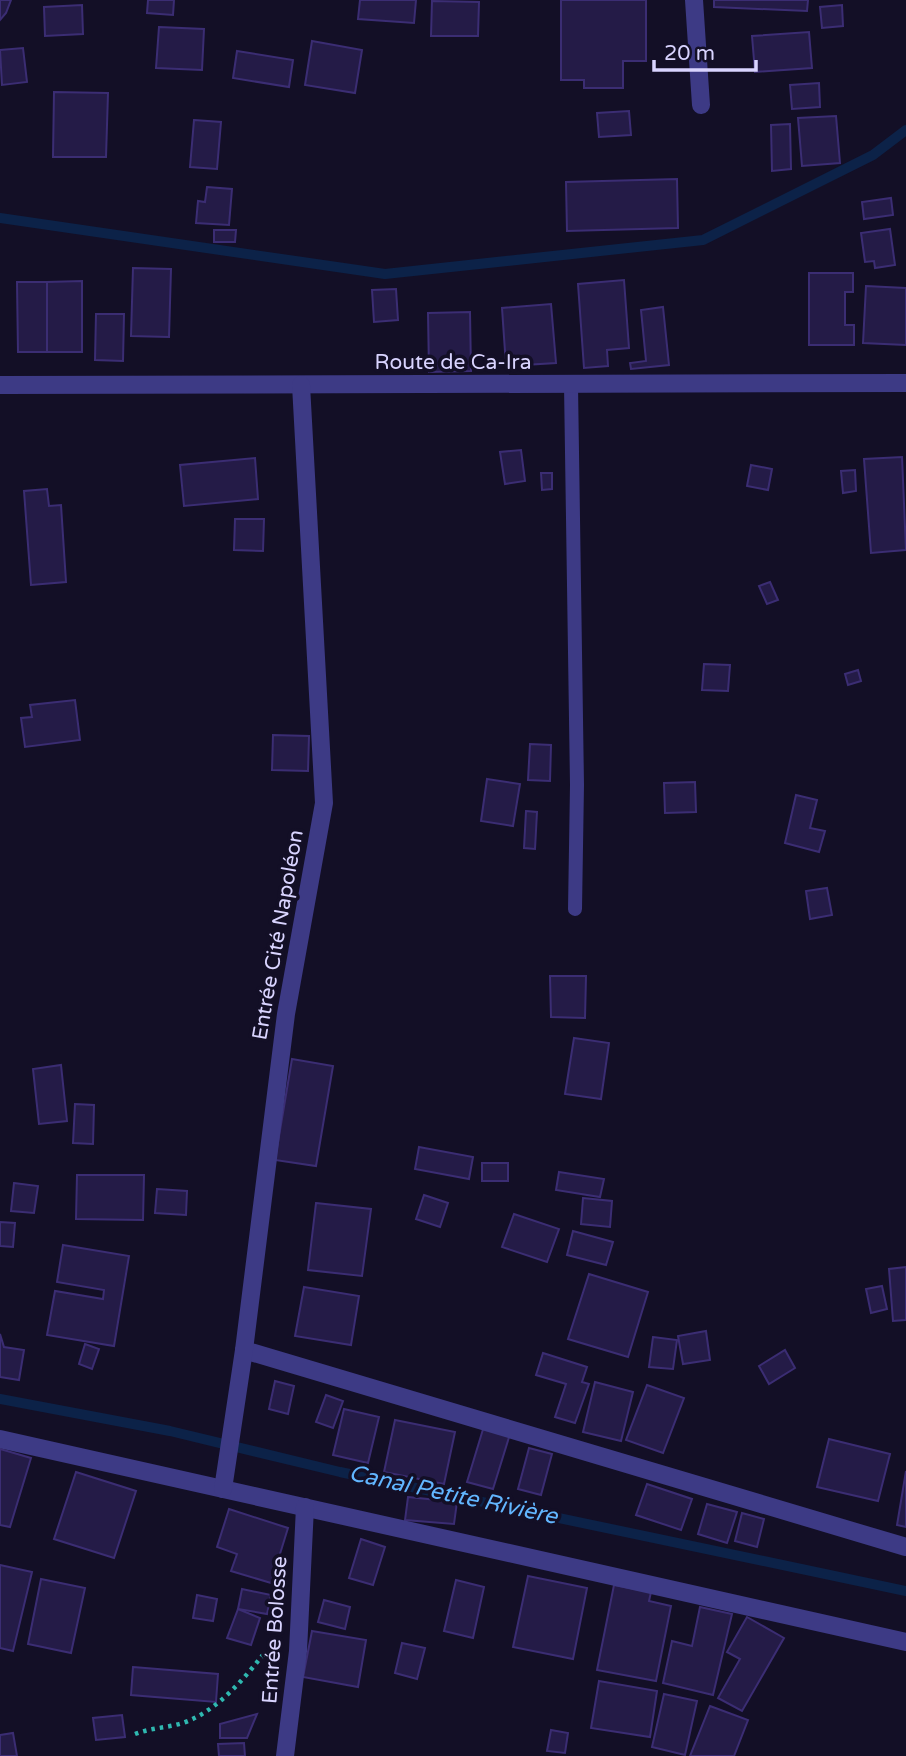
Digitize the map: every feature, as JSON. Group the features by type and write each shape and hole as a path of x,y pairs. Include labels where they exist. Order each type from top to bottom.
{"street":[{"path":"694,0 701,104"},
{"name":"Route de Ca-Ira","path":"0,385 906,383"},
{"name":"Entrée Cité Napoléon","path":"223,1489 244,1350 286,1014 324,803 301,385"},
{"path":"244,1350 906,1547"},
{"path":"0,1439 906,1642"},
{"name":"Entrée Bolosse","path":"285,1756 298,1651 305,1507"}],"lane":[{"path":"571,385 577,785 575,909"}],"path":[{"path":"135,1734 198,1716 238,1684 262,1656 298,1651"}],"building":[{"path":"0,0 11,0 0,20"},
{"path":"148,0 174,0 173,15 147,13"},
{"path":"360,0 416,0 414,23 358,19"},
{"path":"561,0 646,0 646,61 623,61 623,88 584,88 584,80 561,80"},
{"path":"714,0 808,0 807,11 714,7"},
{"path":"432,1 479,2 478,36 431,36"},
{"path":"82,5 83,34 45,36 44,7"},
{"path":"842,5 843,26 822,28 820,7"},
{"path":"159,27 204,29 202,70 156,68"},
{"path":"809,32 812,68 755,72 752,36"},
{"path":"312,41 362,50 355,93 305,85"},
{"path":"23,48 27,82 2,85 0,50"},
{"path":"237,51 293,60 289,87 233,78"},
{"path":"819,83 820,107 792,109 790,85"},
{"path":"54,92 108,93 106,157 53,157"},
{"path":"629,111 631,135 599,137 597,113"},
{"path":"836,116 840,163 802,166 798,118"},
{"path":"194,120 221,122 217,169 190,167"},
{"path":"790,124 791,169 772,171 771,125"},
{"path":"677,179 678,228 567,231 566,182"},
{"path":"207,187 232,189 229,225 196,223 198,201 205,202"},
{"path":"891,198 893,215 864,219 862,202"},
{"path":"890,229 895,265 875,268 874,261 865,262 861,233"},
{"path":"214,230 236,230 235,242 214,242"},
{"path":"133,268 171,269 169,337 131,336"},
{"path":"809,273 853,273 853,292 845,292 845,325 854,325 854,345 809,345"},
{"path":"624,280 629,348 607,350 608,366 584,368 578,284"},
{"path":"82,281 82,352 47,352 47,282"},
{"path":"17,282 47,282 47,352 18,352"},
{"path":"866,286 906,288 906,345 863,343"},
{"path":"396,289 398,320 374,322 372,290"},
{"path":"551,304 556,363 506,366 502,308"},
{"path":"663,307 669,365 631,369 630,363 646,361 641,310"},
{"path":"470,312 471,371 429,372 428,313"},
{"path":"96,314 124,314 123,361 95,360"},
{"path":"521,450 525,481 505,484 500,452"},
{"path":"902,457 906,550 871,553 864,459"},
{"path":"255,458 258,499 184,506 180,465"},
{"path":"751,465 772,469 768,490 747,486"},
{"path":"855,470 856,491 843,493 841,471"},
{"path":"541,473 552,473 552,489 542,490"},
{"path":"47,489 49,506 61,505 66,582 31,585 24,491"},
{"path":"235,519 264,519 263,551 234,550"},
{"path":"770,582 778,600 767,604 759,586"},
{"path":"704,664 730,665 728,691 702,690"},
{"path":"858,670 861,681 848,685 845,674"},
{"path":"75,700 80,740 25,747 21,718 32,717 30,705"},
{"path":"273,735 309,736 308,771 272,770"},
{"path":"530,744 551,745 550,781 528,780"},
{"path":"487,779 520,784 513,826 481,821"},
{"path":"695,782 696,812 665,813 664,783"},
{"path":"796,795 817,800 810,828 825,831 819,852 785,843"},
{"path":"526,811 537,812 535,849 524,848"},
{"path":"827,888 832,915 810,919 806,891"},
{"path":"550,976 586,976 585,1018 551,1017"},
{"path":"574,1038 609,1043 601,1099 565,1094"},
{"path":"292,1059 333,1066 316,1166 275,1160"},
{"path":"61,1065 67,1121 39,1124 33,1069"},
{"path":"75,1104 94,1105 93,1144 73,1143"},
{"path":"419,1147 473,1157 469,1179 415,1169"},
{"path":"482,1163 508,1163 508,1181 482,1181"},
{"path":"559,1172 604,1179 600,1197 556,1190"},
{"path":"77,1175 144,1175 143,1220 76,1219"},
{"path":"14,1183 38,1186 34,1213 11,1211"},
{"path":"157,1189 187,1191 186,1215 155,1213"},
{"path":"424,1195 448,1203 440,1227 416,1219"},
{"path":"583,1198 612,1201 610,1227 581,1224"},
{"path":"316,1203 371,1209 362,1276 308,1270"},
{"path":"514,1214 559,1229 547,1262 502,1247"},
{"path":"0,1222 15,1223 13,1247 0,1246"},
{"path":"573,1231 613,1242 606,1265 567,1255"},
{"path":"63,1245 129,1256 114,1346 47,1335 55,1291 103,1299 104,1290 57,1282"},
{"path":"906,1267 906,1320 893,1321 889,1269"},
{"path":"589,1274 648,1292 628,1357 568,1339"},
{"path":"882,1286 887,1309 871,1313 866,1289"},
{"path":"304,1287 359,1296 351,1345 295,1336"},
{"path":"706,1331 710,1360 683,1364 678,1336"},
{"path":"0,1334 4,1347 24,1350 19,1380 0,1377"},
{"path":"653,1337 677,1340 673,1369 649,1367"},
{"path":"85,1344 99,1349 92,1369 79,1364"},
{"path":"785,1350 795,1368 769,1384 759,1366"},
{"path":"543,1353 587,1367 582,1382 589,1384 575,1423 555,1417 566,1384 536,1375"},
{"path":"275,1381 294,1386 288,1414 269,1409"},
{"path":"595,1382 633,1392 621,1441 583,1432"},
{"path":"647,1385 684,1398 663,1453 626,1440"},
{"path":"326,1395 343,1401 333,1428 316,1422"},
{"path":"344,1409 379,1417 368,1463 333,1455"},
{"path":"395,1420 455,1432 444,1484 384,1472"},
{"path":"484,1426 510,1434 493,1489 467,1482"},
{"path":"829,1439 890,1454 878,1501 817,1487"},
{"path":"529,1448 552,1454 541,1495 518,1489"},
{"path":"0,1449 31,1458 10,1527 0,1525"},
{"path":"906,1471 906,1527 897,1525"},
{"path":"76,1472 136,1491 114,1558 54,1539"},
{"path":"647,1484 692,1499 681,1530 636,1515"},
{"path":"408,1497 457,1502 454,1524 405,1520"},
{"path":"707,1504 737,1512 727,1543 698,1534"},
{"path":"229,1509 288,1528 271,1583 231,1571 237,1554 217,1547"},
{"path":"742,1513 764,1519 757,1547 735,1541"},
{"path":"361,1539 385,1547 373,1585 349,1578"},
{"path":"0,1565 32,1572 13,1651 0,1648"},
{"path":"528,1576 587,1588 573,1659 513,1647"},
{"path":"41,1579 85,1588 71,1653 28,1644"},
{"path":"456,1580 484,1587 473,1638 444,1631"},
{"path":"614,1585 651,1592 649,1601 671,1606 656,1681 597,1670"},
{"path":"242,1589 271,1595 267,1614 238,1609"},
{"path":"197,1595 217,1599 213,1621 193,1618"},
{"path":"324,1600 350,1607 345,1629 318,1622"},
{"path":"700,1607 732,1614 713,1695 663,1683 672,1641 692,1646"},
{"path":"238,1609 260,1618 251,1645 227,1638"},
{"path":"747,1617 784,1638 742,1711 718,1698 740,1659 727,1652"},
{"path":"312,1631 366,1640 358,1687 303,1677"},
{"path":"402,1643 425,1648 417,1679 395,1673"},
{"path":"133,1667 218,1674 216,1702 131,1695"},
{"path":"599,1681 657,1691 650,1737 591,1728"},
{"path":"664,1694 697,1701 685,1755 652,1747"},
{"path":"710,1706 748,1720 734,1756 690,1756"},
{"path":"257,1714 247,1738 220,1738 220,1724"},
{"path":"122,1715 125,1737 96,1740 93,1718"},
{"path":"551,1730 568,1733 565,1753 547,1751"},
{"path":"13,1733 17,1756 0,1756 0,1735"},
{"path":"244,1743 245,1756 219,1756 218,1744"}],"waterway":[{"path":"0,218 385,274 703,240 873,155 906,130"},
{"name":"Canal Petite Rivière","path":"0,1399 170,1431 340,1472 906,1591"}]}
